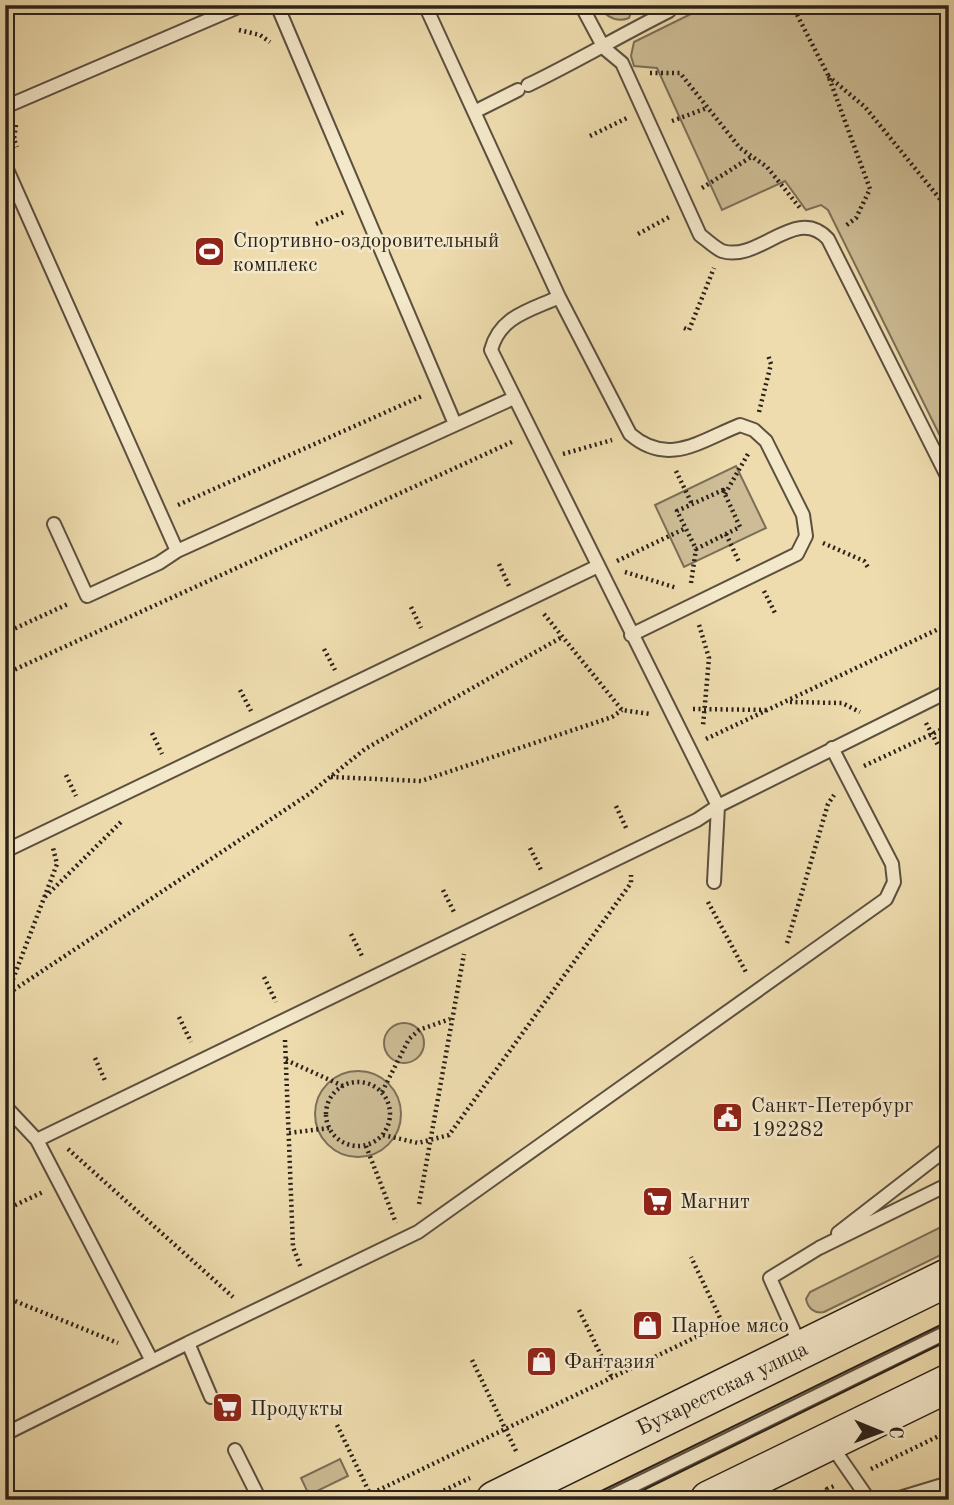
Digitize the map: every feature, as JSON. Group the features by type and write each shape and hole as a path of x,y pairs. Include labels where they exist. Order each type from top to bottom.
{"main road":[{"name":"Бухарестская улица","path":"495,1500 949,1277"},
{"path":"709,1500 949,1383"}],"lane":[{"path":"5,107 243,5"},
{"path":"277,5 455,424"},
{"path":"425,5 559,297 630,434 640,443 676,451 740,425 766,441 803,515 806,536 797,554 747,578 692,599 631,635"},
{"path":"581,5 604,48 622,63 700,235 721,250 738,253 804,226 819,230 828,239 949,480"},
{"path":"474,112 604,48 623,34 669,11 666,5"},
{"path":"5,165 177,551"},
{"path":"559,297 509,320 495,334 491,351 596,567 718,806 714,882"},
{"path":"54,524 87,596 159,563 177,551 514,398"},
{"path":"5,851 596,567"},
{"path":"37,1140 697,820 718,806 949,691"},
{"path":"5,1434 418,1232 886,899 894,882 892,864 832,748"},
{"path":"5,1106 37,1140 152,1361"},
{"path":"819,1248 949,1147"},
{"path":"802,1349 770,1278 819,1248 949,1184"},
{"path":"604,1500 949,1331"},
{"path":"188,1343 211,1397"},
{"path":"829,1441 869,1500"},
{"path":"235,1450 260,1500"},
{"path":"893,1500 949,1483"}],"path":[{"path":"792,5 828,75 870,189 856,218 828,239"},
{"path":"234,30 260,36 273,44"},
{"path":"627,73 680,73 751,157 768,167 781,183 802,211 804,226"},
{"path":"828,75 865,107 949,210"},
{"path":"652,129 707,108"},
{"path":"590,136 643,109"},
{"path":"19,117 14,130 20,152"},
{"path":"638,234 686,204 751,157"},
{"path":"339,199 350,224"},
{"path":"317,224 362,205"},
{"path":"684,328 689,330 721,250"},
{"path":"725,494 757,433 771,364 768,355"},
{"path":"160,513 423,396 418,383"},
{"path":"5,674 531,433"},
{"path":"544,459 630,434"},
{"path":"667,451 692,504"},
{"path":"696,549 740,527 723,490 677,512 696,549 692,599 709,658 699,743 949,624"},
{"path":"686,528 607,566 692,599"},
{"path":"726,534 747,578"},
{"path":"806,536 864,561 869,569"},
{"path":"5,633 87,596"},
{"path":"531,599 622,710 659,716 705,709 769,710"},
{"path":"9,993 331,777 365,749 562,637"},
{"path":"786,702 842,703 883,723"},
{"path":"331,777 421,781 612,717 622,710"},
{"path":"781,972 792,922 828,804 846,775 949,726"},
{"path":"45,898 61,885 132,811 131,791"},
{"path":"5,1000 57,864 49,830"},
{"path":"530,848 551,891"},
{"path":"383,1135 418,1143 449,1135 631,883 629,853"},
{"path":"714,882 706,899 756,990"},
{"path":"418,1232 419,1204 466,931 443,890"},
{"path":"351,934 372,977"},
{"path":"264,977 284,1020 293,1247 306,1286"},
{"path":"179,1017 200,1061"},
{"path":"382,1093 409,1039 419,1030 451,1018"},
{"path":"95,1058 116,1102"},
{"path":"286,1060 343,1086"},
{"path":"359,1082 382,1093 390,1114 383,1135 366,1146 344,1144 329,1128 327,1104 343,1086 359,1082"},
{"path":"289,1133 329,1128"},
{"path":"37,1140 63,1145 248,1313"},
{"path":"366,1146 403,1240"},
{"path":"5,1210 60,1185"},
{"path":"359,1500 372,1497 505,1429 723,1324 691,1257"},
{"path":"5,1297 125,1346 152,1361"},
{"path":"579,1310 612,1378"},
{"path":"472,1360 520,1460"},
{"path":"337,1425 372,1497"},
{"path":"830,1500 827,1489 949,1431"}],"shaded area":[{"path":"598,5 634,5 629,18 620,20 608,16"},
{"path":"699,5 949,5 949,454 828,210 821,205 806,210 785,181 722,210 657,68 634,66 631,56 634,42 701,9"},
{"path":"736,466 766,528 684,567 655,505"},
{"path":"404,1023 412,1024 418,1029 423,1035 423,1051 418,1057 412,1062 404,1063 396,1062 390,1057 385,1051 384,1043 385,1035 390,1029 396,1024"},
{"path":"358,1071 382,1078 394,1090 401,1114 394,1138 382,1150 358,1157 334,1150 322,1138 315,1114 322,1090 334,1078"},
{"path":"949,1223 949,1251 824,1312 814,1311 808,1305 806,1299 810,1292"},
{"path":"340,1459 348,1476 309,1495 301,1478"}],"tram line":[{"path":"583,1500 949,1321"},
{"path":"623,1500 949,1340"}],"place":[{"name":"Спортивно-оздоровительный комплекс","path":"210,252"},
{"name":"Санкт-Петербург 192282","path":"728,1117"},
{"name":"Магнит","path":"657,1201"},
{"name":"Парное мясо","path":"648,1325"},
{"name":"Фантазия","path":"541,1361"},
{"name":"Продукты","path":"227,1408"}]}
